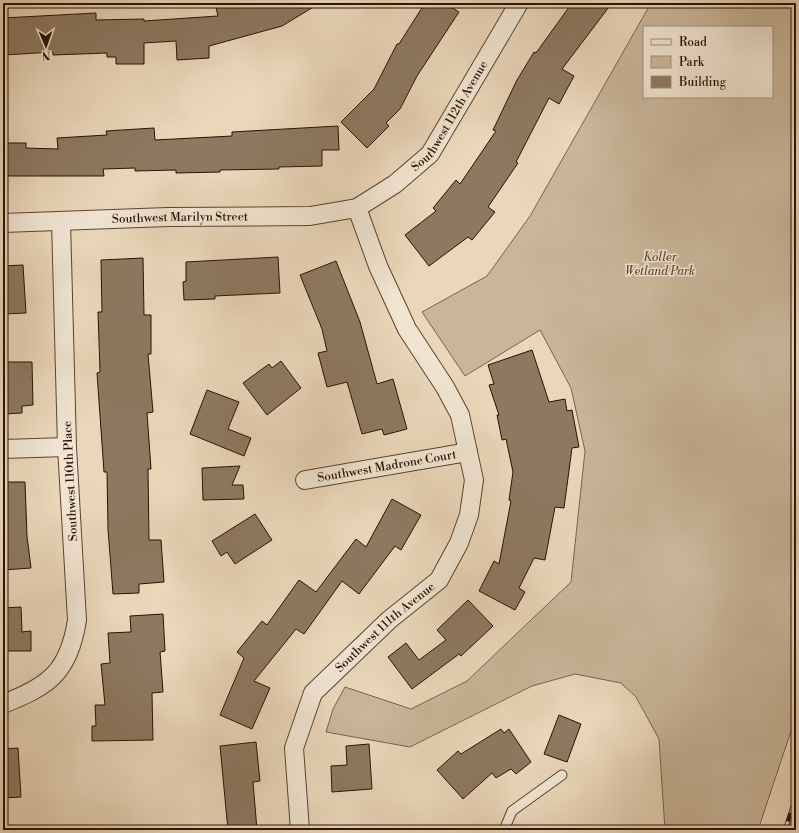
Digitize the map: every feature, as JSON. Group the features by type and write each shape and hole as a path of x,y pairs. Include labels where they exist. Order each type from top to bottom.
{"street":[{"name":"Southwest 112th Avenue","path":"357,208 395,184 430,154 519,3"},
{"name":"Southwest Marilyn Street","path":"3,223 168,217 310,216 357,208"},
{"name":"Southwest 111th Avenue","path":"300,830 294,748 313,693 389,620 439,580 459,543 469,515 474,480 460,415 445,387 407,329 378,266 357,208"},
{"name":"Southwest 110th Place","path":"3,704 32,693 53,677 65,661 74,635 77,604 68,446 61,221"},
{"path":"3,449 68,446"},
{"name":"Southwest Madrone Court","path":"305,480 468,452"}],"lane":[{"path":"504,830 512,811 562,775"}],"green space":[{"name":"Koller Wetland Park","path":"651,3 796,3 796,716 758,830 665,830 659,739 636,697 621,683 575,674 532,686 410,747 326,732 333,709 345,687 411,709 467,681 571,582 585,451 571,388 540,330 465,376 422,312 487,276 530,216"},
{"path":"796,797 796,830 785,830"}],"building":[{"path":"215,3 320,3 282,26 209,46 209,58 177,60 176,41 144,43 144,64 116,64 116,57 107,57 107,53 53,55 53,52 4,55 3,18 96,13 96,20 144,19 144,21 218,16"},
{"path":"425,3 445,3 459,12 417,76 400,109 386,123 389,126 367,148 341,122 374,89 397,44 399,44"},
{"path":"572,3 612,3 562,69 574,76 559,104 549,98 516,162 518,163 488,207 495,212 472,240 468,237 429,266 405,235 436,211 433,208 456,180 460,184 496,131 493,130 517,80 534,52 536,53"},
{"path":"338,126 339,150 322,150 322,166 176,173 176,170 135,171 135,168 103,169 104,176 6,176 6,143 26,143 26,148 58,149 57,138 107,135 106,131 154,128 155,140 232,136 232,132"},
{"path":"278,257 280,293 215,296 215,299 184,300 183,282 186,281 186,262"},
{"path":"143,258 144,315 151,315 151,354 148,354 153,412 147,413 151,469 148,469 149,540 161,540 164,582 139,584 139,593 113,594 108,529 107,472 104,472 97,373 100,372 98,312 102,312 101,260"},
{"path":"336,261 360,322 377,384 393,379 407,429 384,435 382,429 362,434 347,382 327,387 318,353 327,351 322,329 300,275"},
{"path":"23,265 26,313 3,314 3,266"},
{"path":"532,350 549,402 565,399 567,411 572,410 579,447 572,448 564,508 555,507 545,560 534,558 519,588 525,592 515,610 479,591 494,561 499,564 511,501 509,500 513,472 506,439 502,440 497,415 499,415 489,385 494,384 488,365"},
{"path":"281,361 301,388 267,415 243,383 269,364 272,368"},
{"path":"3,362 32,362 33,405 22,406 22,413 3,414"},
{"path":"207,390 239,402 228,429 251,438 244,456 190,434"},
{"path":"240,466 232,485 243,485 244,499 203,500 202,468"},
{"path":"3,482 25,482 27,536 31,568 3,570"},
{"path":"392,499 421,515 401,550 395,546 359,594 342,581 304,634 296,629 254,681 270,688 252,729 220,715 244,658 237,652 262,621 267,625 299,580 316,592 356,539 366,547"},
{"path":"255,514 272,540 235,564 227,552 221,556 212,541"},
{"path":"468,600 493,626 461,656 459,654 412,689 388,657 406,643 419,660 446,640 437,630"},
{"path":"21,607 22,632 31,631 31,651 3,651 3,608"},
{"path":"163,614 165,651 160,652 163,692 152,693 153,740 92,741 92,726 96,726 95,705 105,705 101,664 110,663 108,633 131,632 130,616"},
{"path":"559,715 581,724 567,762 544,754"},
{"path":"501,729 504,733 509,729 531,762 516,774 511,769 496,778 492,773 463,799 437,770 458,751 461,754"},
{"path":"256,742 260,781 253,782 257,830 228,830 220,746"},
{"path":"369,744 372,789 332,792 331,766 347,765 346,746"},
{"path":"18,748 21,797 3,798 3,749"}],"railway":[{"path":"785,830 796,797"}]}
